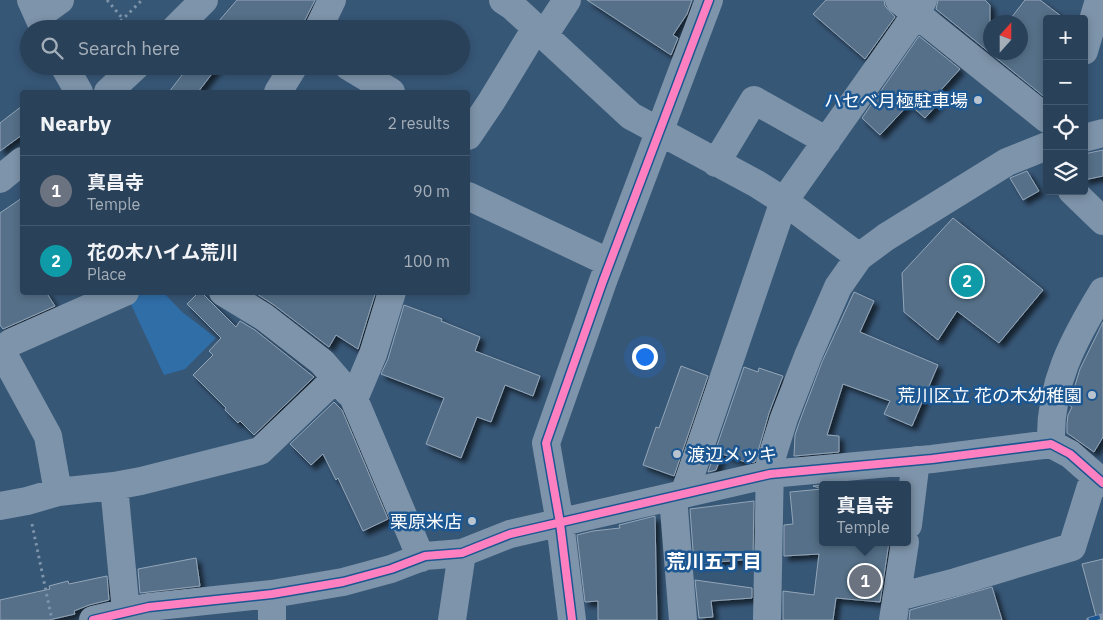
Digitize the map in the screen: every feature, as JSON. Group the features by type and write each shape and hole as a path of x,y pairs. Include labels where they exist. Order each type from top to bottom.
{"street":[{"path":"38,15 60,0"},
{"path":"183,20 204,0"},
{"path":"322,20 332,0"},
{"path":"503,0 540,31 631,116 757,184 784,201 859,257"},
{"path":"470,133 540,31 567,0"},
{"path":"572,620 560,522 546,442 610,262 708,0"},
{"path":"1088,37 1099,0"},
{"path":"683,620 678,495 784,201 827,141 913,5 1043,116"},
{"path":"69,75 78,90"},
{"path":"110,90 126,75"},
{"path":"279,90 288,75"},
{"path":"363,75 388,90"},
{"path":"716,163 754,100 827,141"},
{"path":"1088,137 1103,133"},
{"path":"767,620 770,463 784,418 838,287 859,257 886,237 1007,162 1043,148"},
{"path":"0,178 20,163"},
{"path":"1076,195 1103,221"},
{"path":"470,197 610,262"},
{"path":"1051,444 1051,424 1066,359 1094,325 1103,291"},
{"path":"58,492 48,436 1,351 12,342 118,295"},
{"path":"228,295 264,316 322,362 354,399 421,558"},
{"path":"354,399 374,354 391,295"},
{"path":"0,506 28,501 58,492 141,481 260,451 336,378"},
{"path":"93,620 140,613 272,607 343,582 421,558 462,553 510,534 770,474 916,460 1051,444 1070,454 1100,481 1091,486 1072,547 956,582 896,608"},
{"path":"911,501 916,460"},
{"path":"114,486 140,613"},
{"path":"896,608 904,546"},
{"path":"452,620 462,553"}],"path":[{"path":"106,0 123,19 142,0"},
{"path":"28,501 52,620"}],"shaded area":[{"path":"136,295 166,295 182,312 216,338 185,369 164,375 128,298"}],"building":[{"path":"237,0 315,0 305,20 220,20"},
{"path":"587,0 692,0 687,14 673,35 678,38 671,55"},
{"path":"826,0 884,0 885,6 895,17 865,59 813,14"},
{"path":"938,0 985,0 990,5 990,15 983,15 983,47 936,9"},
{"path":"1025,0 1040,0 1060,15 1043,15 1043,96 999,60 1028,60 1028,15 1013,15"},
{"path":"919,36 960,69 940,91 946,95 925,118 909,104 880,135 862,118"},
{"path":"182,75 211,75 200,90 171,90"},
{"path":"20,108 20,136 0,151 0,123"},
{"path":"1103,150 1103,176 1088,179 1088,153"},
{"path":"1027,171 1039,191 1023,200 1010,178"},
{"path":"20,199 20,295 48,295 55,306 3,329 0,325 0,213"},
{"path":"953,218 1043,290 999,343 957,311 938,340 904,312 902,273"},
{"path":"854,292 874,301 860,332 938,365 912,426 884,414 890,401 843,384 827,435 839,436 839,452 794,456 795,435 799,423 822,362"},
{"path":"196,295 204,295 236,327 240,321 255,330 314,377 254,435 240,421 238,423 225,410 226,408 193,375 213,355 209,351 221,338 187,304"},
{"path":"259,295 375,295 358,349 336,335 329,347"},
{"path":"404,305 442,319 441,321 480,337 475,351 540,376 533,396 505,385 491,422 477,417 461,458 426,444 444,398 381,374 388,359"},
{"path":"1103,322 1103,437 1094,452 1067,433 1067,424 1068,415 1072,407 1069,405 1080,369"},
{"path":"681,366 708,376 674,476 643,465 656,427 659,428"},
{"path":"744,367 758,372 759,368 783,376 769,413 755,462 748,463 722,454 716,470 708,472"},
{"path":"334,402 342,410 388,519 363,531 338,478 336,480 323,454 311,465 290,444"},
{"path":"819,489 819,546 888,546 880,602 836,598 833,620 783,620 783,591 814,595 819,554 784,556 784,525 793,524 790,492"},
{"path":"754,501 753,559 694,564 690,509"},
{"path":"655,516 657,620 598,620 598,601 585,602 577,535 620,528 619,525"},
{"path":"196,558 200,586 140,593 138,569"},
{"path":"1103,559 1103,619 1097,620 1082,564"},
{"path":"107,576 109,600 74,611 75,614 49,620 0,620 0,600 50,589 49,586 68,581 69,584"},
{"path":"695,580 752,588 752,598 711,601 713,617 699,618"},
{"path":"992,587 1002,620 909,620 910,610"}],"railway":[{"path":"1089,620 1103,616"}],"cycle path":[{"path":"572,620 560,523 546,443 603,281 709,0"},
{"path":"93,620 149,607 272,594 343,582 391,569 425,556 462,553 510,534 770,474 932,459 1051,444 1070,454 1103,483"}],"place":[{"name":"ハセベ月極駐車場","path":"978,100"},
{"name":"花の木ハイム荒川","path":"967,281"},
{"name":"荒川区立 花の木幼稚園","path":"1092,395"},
{"name":"渡辺メッキ","path":"677,454"},
{"name":"栗原米店","path":"472,521"},
{"name":"真昌寺","path":"865,581"}],"district":[{"name":"荒川五丁目","path":"714,561"}]}
